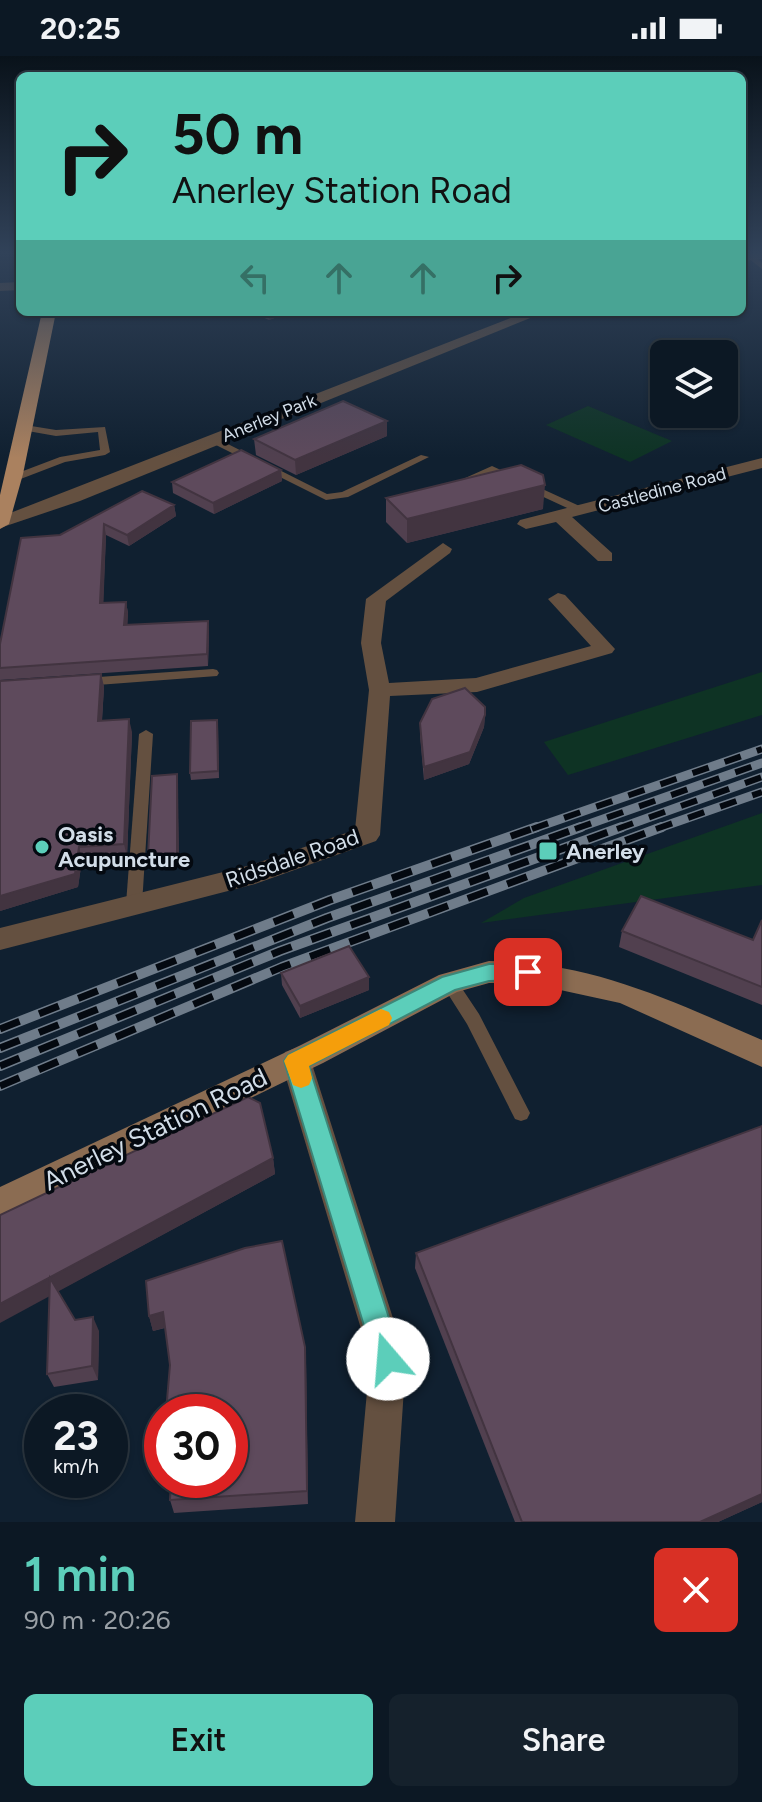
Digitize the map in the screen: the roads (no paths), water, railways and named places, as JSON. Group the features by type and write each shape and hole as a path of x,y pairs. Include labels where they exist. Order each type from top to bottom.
{"main road":[{"path":"0,524 14,478 47,320"}],"street":[{"name":"Anerley Park","path":"0,524 517,320"},
{"name":"Castledine Road","path":"526,524 762,463"},
{"name":"Castledine Road","path":"561,517 605,557"},
{"name":"Ridsdale Road","path":"0,939 255,874 367,835 380,690 371,643 376,599 443,549"},
{"path":"380,690 477,685 605,649 558,599"},
{"name":"Anerley Station Road","path":"0,1204 296,1061 449,983 489,972 528,972 625,993 762,1054"},
{"path":"296,1061 388,1359 375,1522"}],"lane":[{"path":"14,478 76,457 105,452 102,429 56,433 25,428"},
{"path":"75,431 76,457"},
{"path":"215,441 326,497 344,495 424,457"},
{"path":"450,486 492,469 582,511"},
{"path":"76,682 213,673"},
{"path":"134,904 146,734"},
{"path":"449,983 473,1019 521,1113"}],"railway":[{"path":"532,829 762,749"},
{"path":"575,829 762,763"},
{"path":"617,829 762,777"},
{"path":"656,829 762,792"},
{"path":"0,1029 330,900 537,827"},
{"path":"0,1048 327,918 581,827"},
{"path":"0,1066 280,951 622,827"},
{"path":"0,1086 282,967 662,827"}],"place":[{"name":"Oasis Acupuncture","path":"42,847"},
{"name":"Anerley","path":"548,851"}]}
